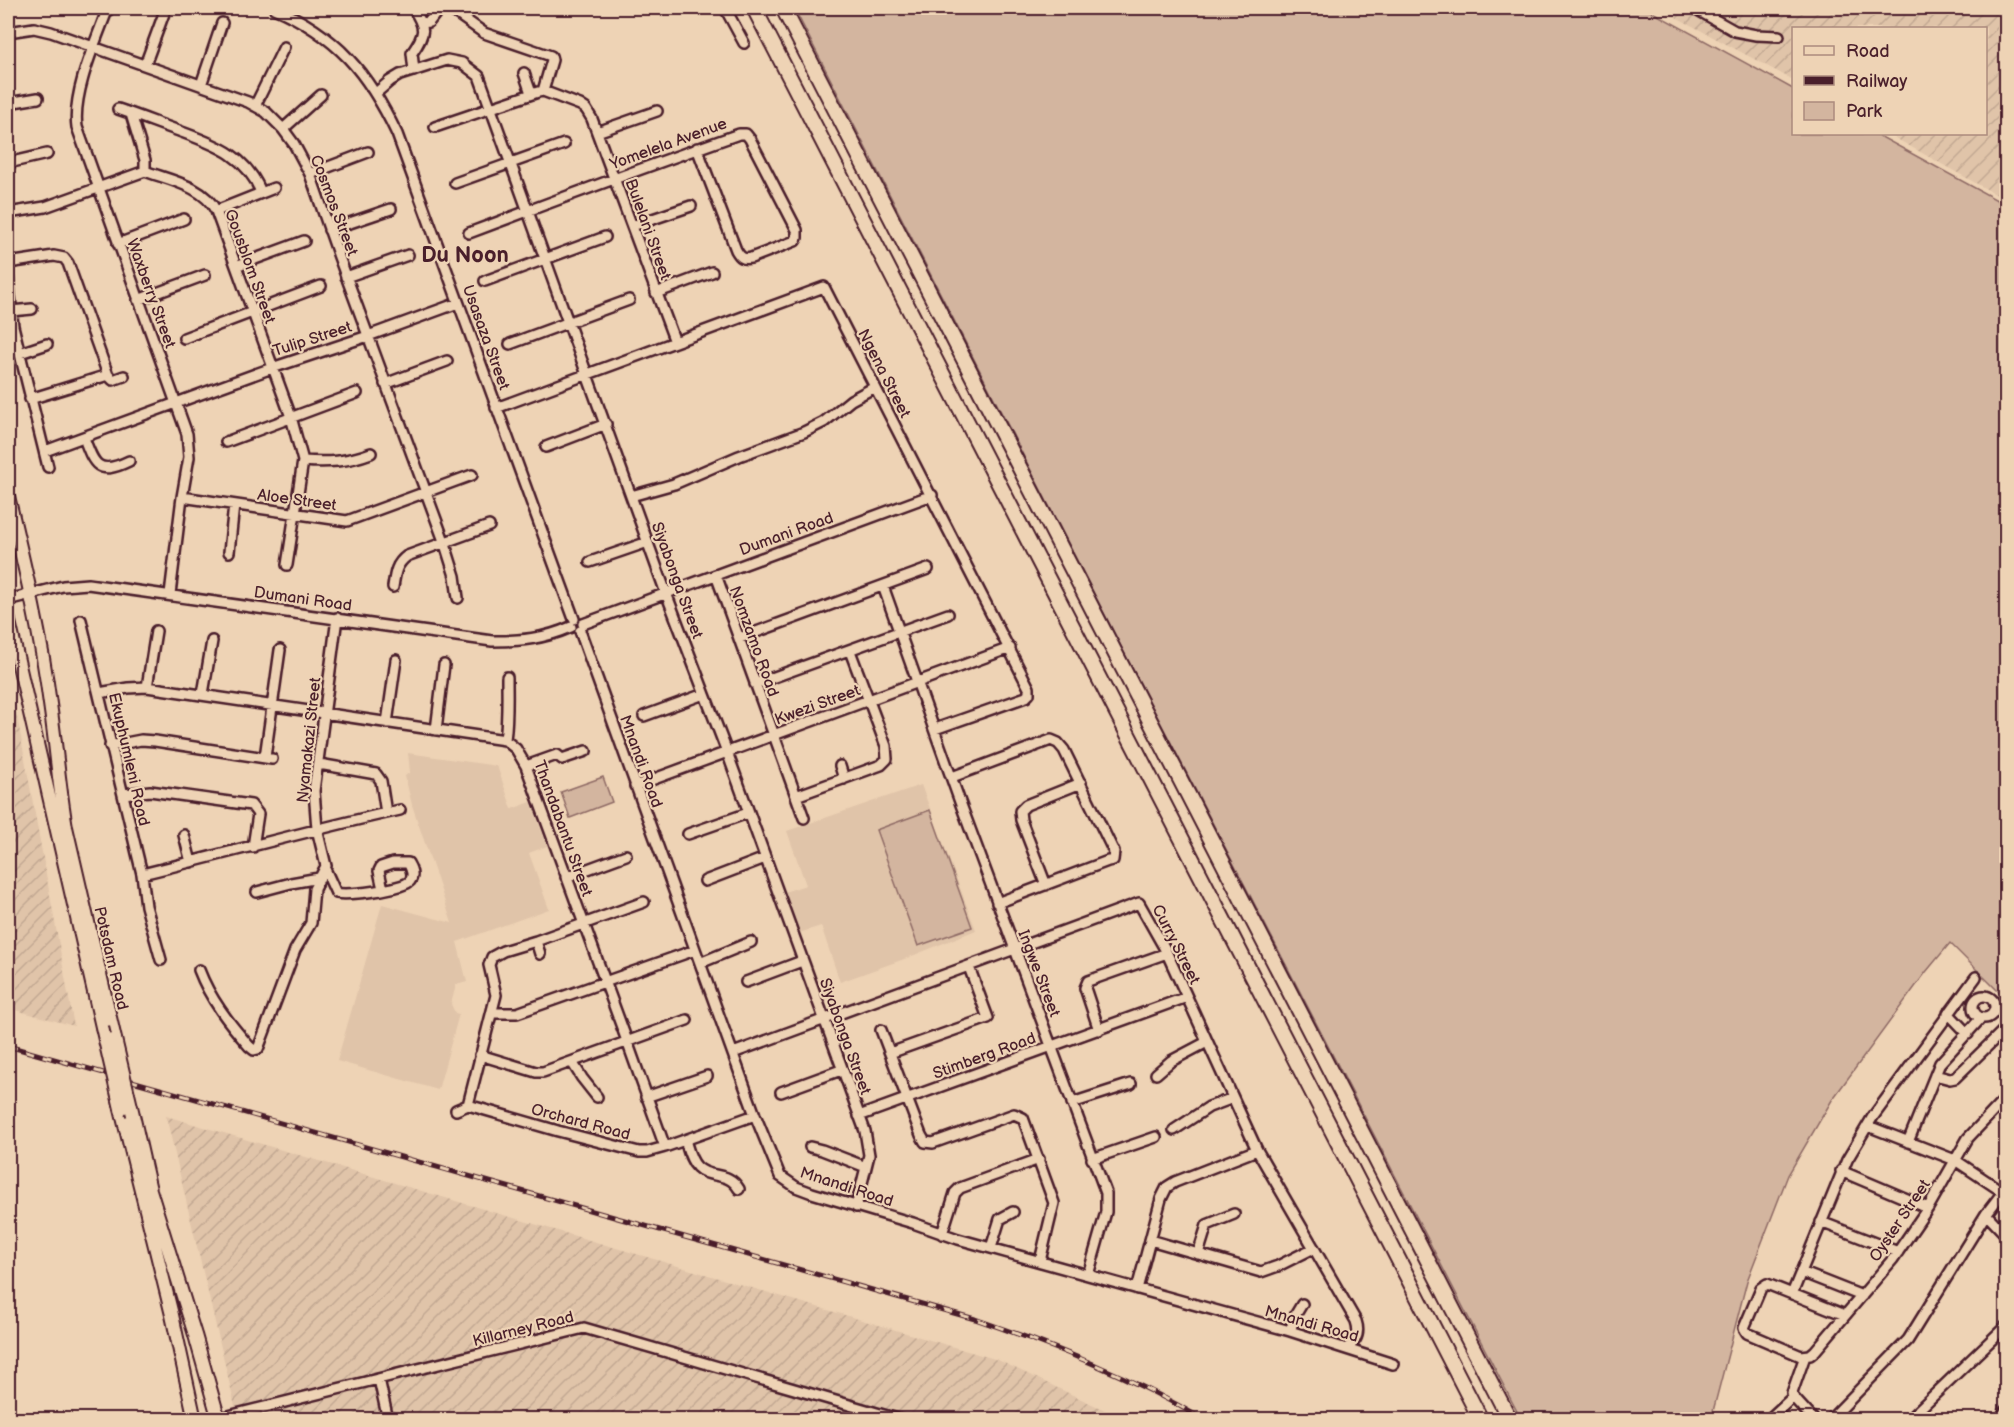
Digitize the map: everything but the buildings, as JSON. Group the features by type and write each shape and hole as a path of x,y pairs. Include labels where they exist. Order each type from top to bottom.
{"highway":[{"path":"754,8 1480,1419"},
{"path":"783,8 1510,1419"}],"main road":[{"name":"Potsdam Road","path":"8,496 30,595 50,704 66,827 115,1039 127,1112 195,1419"},
{"name":"Potsdam Road","path":"8,617 102,1027 217,1419"}],"street":[{"name":"Waxberry Street","path":"108,8 77,100 75,117 98,188 187,434 189,457 170,594"},
{"path":"145,65 166,8"},
{"name":"Usasaza Street","path":"274,8 307,24 335,45 358,69 376,93 397,134 577,625"},
{"path":"413,8 422,23 421,41 412,53 414,71"},
{"path":"422,23 429,22 440,8"},
{"path":"435,127 531,93 543,91 552,60 550,56 484,33 449,8"},
{"path":"725,8 744,43"},
{"path":"1694,8 1735,30 1756,35 1779,36"},
{"path":"201,85 222,23"},
{"name":"Cosmos Street","path":"8,32 40,28 94,47 255,106 266,112 283,129 310,174 444,541 455,576 458,598"},
{"path":"255,106 284,47"},
{"name":"Siyabonga Street","path":"376,93 390,81 447,60 462,63 479,76 859,1116 868,1143 869,1155 856,1207"},
{"path":"524,72 531,93"},
{"name":"Bulelani Street","path":"543,91 583,107 589,114 675,342"},
{"path":"283,129 321,95"},
{"path":"8,103 38,98"},
{"path":"118,109 222,148 240,161 251,173 261,192"},
{"path":"597,132 657,111"},
{"path":"8,213 45,207 145,171 144,160 130,114"},
{"name":"Yomelela Avenue","path":"469,233 697,148 739,134 746,134 797,230 797,238 791,244 751,258 743,258 736,250 697,148"},
{"path":"455,183 564,144"},
{"path":"310,174 368,152"},
{"path":"8,163 47,154"},
{"name":"Gousblom Street","path":"145,171 203,194 209,199 216,211 291,417 303,461 287,565"},
{"path":"216,211 274,188"},
{"path":"632,226 691,206"},
{"path":"329,230 391,209"},
{"path":"118,244 184,219"},
{"path":"485,281 605,237"},
{"path":"236,266 304,241"},
{"path":"346,277 408,255"},
{"path":"8,263 54,256 60,256 66,260 108,375 113,380 124,376"},
{"path":"656,293 712,272"},
{"path":"138,300 205,275"},
{"path":"8,276 11,311 30,399 48,467"},
{"path":"184,338 321,286"},
{"name":"Ngena Street","path":"496,408 824,287 1027,682 1029,691 1026,698 935,729"},
{"path":"510,344 629,300"},
{"name":"Tulip Street","path":"45,451 458,303"},
{"path":"11,311 33,309"},
{"path":"20,352 47,345"},
{"path":"385,384 447,361"},
{"path":"30,399 108,375"},
{"path":"631,496 674,484 739,456 804,432 824,422 850,400 875,387"},
{"path":"226,442 357,393"},
{"path":"546,447 606,423"},
{"path":"84,438 93,461 99,466 111,468 129,461"},
{"path":"303,461 333,463 371,453"},
{"name":"Aloe Street","path":"182,497 347,521 472,475"},
{"name":"Dumani Road","path":"8,600 63,586 88,584 492,641 536,639 932,495"},
{"path":"229,552 234,505"},
{"path":"393,587 396,569 402,560 417,551 489,526"},
{"path":"590,562 648,542"},
{"path":"740,638 928,569"},
{"name":"Nomzamo Road","path":"716,574 804,818"},
{"name":"Ingwe Street","path":"883,585 1106,1193 1107,1204 1088,1275"},
{"path":"755,684 948,615"},
{"name":"Nyamakazi Street","path":"323,870 314,791 337,618"},
{"name":"Ekuphumleni Road","path":"81,620 142,874 146,906 161,960"},
{"name":"Mnandi Road","path":"577,625 755,1115 780,1176 796,1187 942,1234 1347,1348 1394,1364"},
{"path":"147,687 156,631"},
{"path":"203,694 212,641"},
{"name":"Kwezi Street","path":"635,786 1010,648"},
{"path":"110,746 141,740 269,758 280,650"},
{"path":"850,651 886,746 888,759"},
{"path":"387,723 396,660"},
{"path":"436,730 444,665"},
{"path":"99,693 147,687 505,741 508,713 507,677"},
{"path":"644,716 704,694"},
{"path":"952,777 1051,740 1061,746 1115,856 1113,860 998,903"},
{"name":"Thandabantu Street","path":"505,741 516,749 526,766 665,1147"},
{"path":"526,766 557,755 562,759 586,751"},
{"path":"888,759 898,764"},
{"path":"796,796 882,765 888,759"},
{"path":"319,764 376,774 382,785 386,813"},
{"path":"840,766 844,779"},
{"path":"1046,885 1021,820 1020,811 1026,805 1081,783"},
{"path":"123,794 150,790 251,805 258,814 254,847"},
{"path":"142,874 400,810"},
{"path":"688,834 748,813"},
{"path":"184,835 191,862"},
{"path":"566,877 626,855"},
{"path":"705,881 765,858"},
{"path":"323,870 330,876 335,891 339,894 358,894 383,889"},
{"path":"257,892 291,883 323,870"},
{"path":"198,970 225,1016 249,1046 257,1050 295,950 311,923 314,889 323,870"},
{"path":"456,1110 468,1105 492,1013 496,995 489,965 492,957 503,951 644,902"},
{"name":"Curry Street","path":"733,1053 1139,903 1167,953 1257,1150 1356,1321 1358,1328 1356,1339 1347,1348"},
{"path":"536,941 540,954"},
{"path":"700,963 751,942"},
{"path":"492,1013 517,1013 695,950"},
{"path":"1099,1030 1085,988 1088,981 1167,953"},
{"path":"746,982 802,961"},
{"path":"969,967 988,1018 998,1024"},
{"path":"1792,1294 1841,1171 1868,1126 1976,977"},
{"path":"1908,1142 1943,1059 1981,1018 1992,1015 1996,1008 1989,996 1982,996 1976,1000 1974,1010 1981,1018"},
{"name":"Stimberg Road","path":"859,1116 1187,997"},
{"path":"1995,1004 2007,1005"},
{"path":"1948,1014 1968,1034"},
{"path":"890,1053 988,1018"},
{"path":"480,1055 536,1072 548,1071 687,1020"},
{"path":"1935,1075 1955,1078 2007,1028"},
{"path":"881,1030 923,1140 933,1143 1014,1114 1021,1115 1055,1206 1040,1261"},
{"path":"1156,1074 1171,1061 1207,1042"},
{"path":"572,1062 597,1097"},
{"path":"781,1092 841,1070"},
{"path":"646,1097 707,1076"},
{"path":"1072,1103 1131,1083"},
{"path":"1174,1130 1209,1107 1233,1098"},
{"name":"Oyster Street","path":"1792,1397 1807,1355 1845,1316 1898,1252 1928,1208 1972,1133 2007,1098"},
{"name":"Orchard Road","path":"468,1105 632,1150 647,1152 755,1115"},
{"path":"1830,1419 1908,1340 1986,1214 2005,1190 1955,1160 1868,1126"},
{"path":"1092,1159 1156,1137"},
{"path":"685,1140 698,1168 706,1173 732,1180 739,1189"},
{"path":"810,1148 822,1150 867,1167"},
{"path":"1137,1288 1161,1200 1167,1188 1175,1182 1257,1150"},
{"path":"942,1234 956,1193 960,1188 1039,1159"},
{"path":"1841,1171 1928,1208"},
{"path":"991,1248 1000,1219 1013,1212"},
{"path":"1198,1254 1207,1225 1234,1214"},
{"path":"1986,1214 2007,1236"},
{"path":"1821,1222 1898,1252"},
{"path":"1150,1240 1262,1272 1314,1248"},
{"path":"1801,1272 1862,1296"},
{"path":"1807,1355 1747,1334 1744,1328 1763,1286 1767,1284 1845,1316"},
{"path":"1290,1332 1302,1304"},
{"path":"1908,1419 2007,1326"},
{"name":"Killarney Road","path":"217,1419 584,1328 901,1419"},
{"path":"379,1379 388,1419"},
{"path":"1768,1419 1792,1397 1814,1419"},
{"path":"1999,1419 2007,1410"}],"shaded area":[{"path":"1659,8 2006,8 2006,200 1890,135 1987,135 1987,27 1792,27 1792,79"},
{"path":"8,667 74,1026 8,1008"},
{"path":"408,753 497,766 512,809 531,802 547,846 529,853 549,909 457,942 467,982 456,985 451,1004 455,1013 459,1014 438,1090 337,1061 382,904 452,923 412,805 405,776 410,772"},
{"path":"921,785 976,930 840,982 821,926 799,933 784,892 806,885 787,831"},
{"path":"166,1116 998,1360 1124,1419 238,1419"}],"green space":[{"path":"794,8 1645,8 1792,88 1792,135 1878,135 2006,205 2006,999 1950,943 1832,1100 1788,1175 1747,1281 1711,1419 1521,1419"},
{"path":"603,777 612,802 570,818 561,792"},
{"path":"930,810 972,927 918,946 876,830"}],"railway":[{"path":"8,1046 975,1319 1034,1340 1121,1376 1204,1420"}],"district":[{"name":"Du Noon","path":"465,254"}]}
